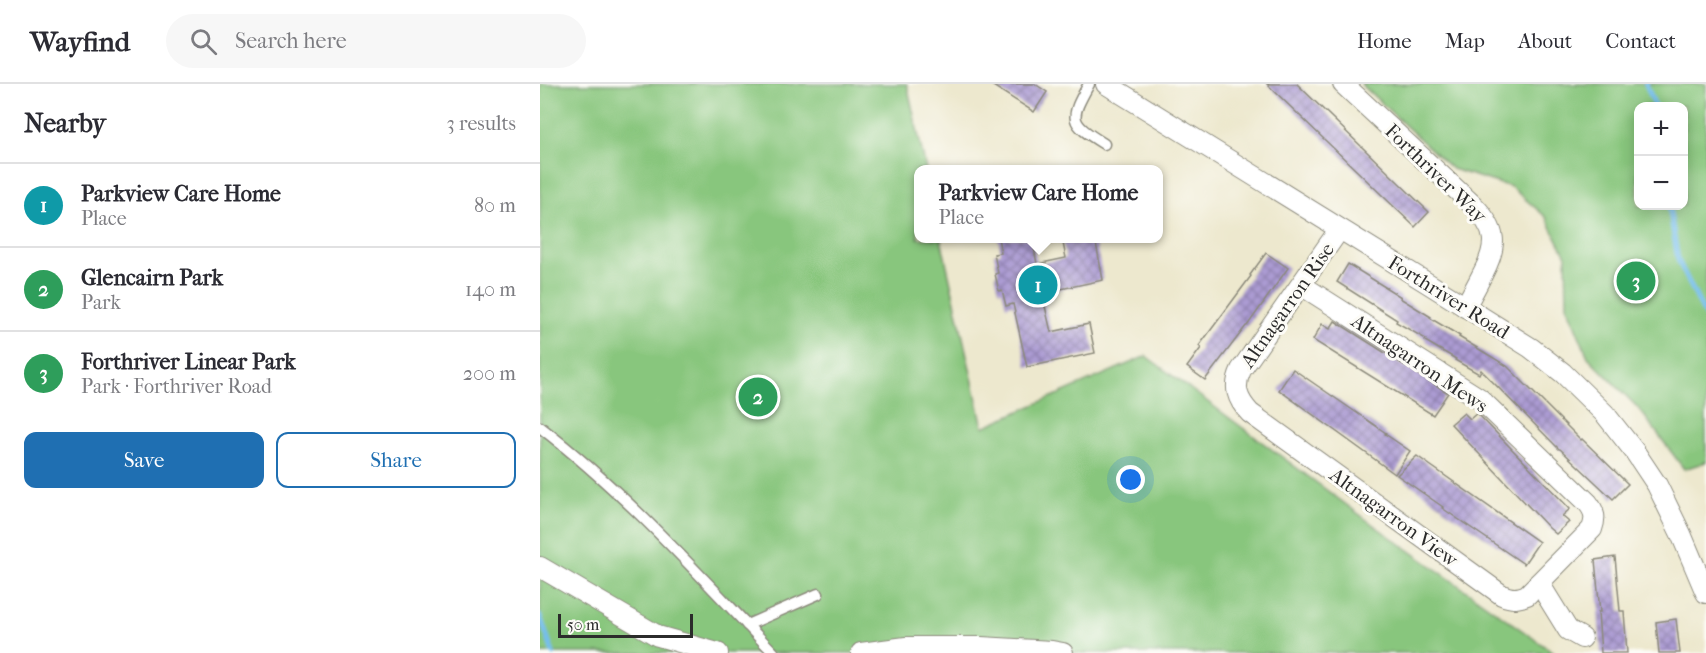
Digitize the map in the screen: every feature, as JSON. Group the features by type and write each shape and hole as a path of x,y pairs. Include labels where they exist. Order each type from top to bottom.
{"street":[{"name":"Forthriver Road","path":"1106,84 1531,348 1563,373 1605,414 1657,485 1706,593"},
{"name":"Forthriver Way","path":"1343,84 1474,206 1490,227 1494,237 1491,259 1465,307"},
{"name":"Altnagarron Rise","path":"1250,413 1238,397 1236,388 1240,370 1339,230"},
{"name":"Altnagarron Mews","path":"1301,285 1479,398 1588,503 1594,511 1595,521 1592,529 1539,583"},
{"name":"Altnagarron View","path":"1250,413 1502,595 1510,599 1518,599 1527,595 1539,583"},
{"path":"540,567 658,636 718,653"},
{"path":"1539,583 1568,630 1582,638"},
{"path":"861,653 906,647 960,647 1063,653"}],"lane":[{"path":"1089,84 1075,110 1075,118 1078,126 1104,144"},
{"path":"540,426 621,497 774,653"},
{"path":"747,625 818,594"}],"green space":[{"path":"540,84 907,84 925,165 914,165 914,243 942,243 983,427 1146,356 1375,526 1554,653 540,653"},
{"path":"1361,84 1706,84 1706,462 1684,469 1640,410 1588,357 1567,306 1566,256 1546,217 1511,187 1452,169"}],"building":[{"path":"990,84 1035,84 1047,92 1034,112"},
{"path":"1267,84 1297,84 1429,212 1415,227"},
{"path":"999,243 1033,243 1037,264 1066,258 1063,243 1096,243 1103,280 1042,293 1051,332 1089,324 1095,353 1027,367 1013,304 1006,306 995,274 998,273 994,254 1001,253"},
{"path":"1266,253 1288,268 1205,380 1187,367 1201,348 1199,346"},
{"path":"1348,264 1507,366 1628,484 1613,499 1559,449 1481,370 1479,374 1455,360 1337,282"},
{"path":"1335,321 1448,393 1433,415 1313,340 1322,324 1330,329"},
{"path":"1293,369 1410,451 1395,474 1279,390"},
{"path":"1464,413 1470,419 1477,413 1570,509 1562,516 1569,522 1556,534 1451,424"},
{"path":"1417,456 1539,542 1524,564 1397,475"},
{"path":"1615,557 1620,611 1624,611 1627,653 1601,653 1595,560"},
{"path":"1676,619 1680,653 1659,653 1656,622"}],"waterway":[{"path":"1646,84 1653,102"},
{"path":"1670,210 1678,260 1706,317"},
{"path":"540,616 553,653"}],"place":[{"name":"Forthriver Linear Park","path":"1636,281"},
{"name":"Parkview Care Home","path":"1038,285"},
{"name":"Glencairn Park","path":"758,397"}]}
